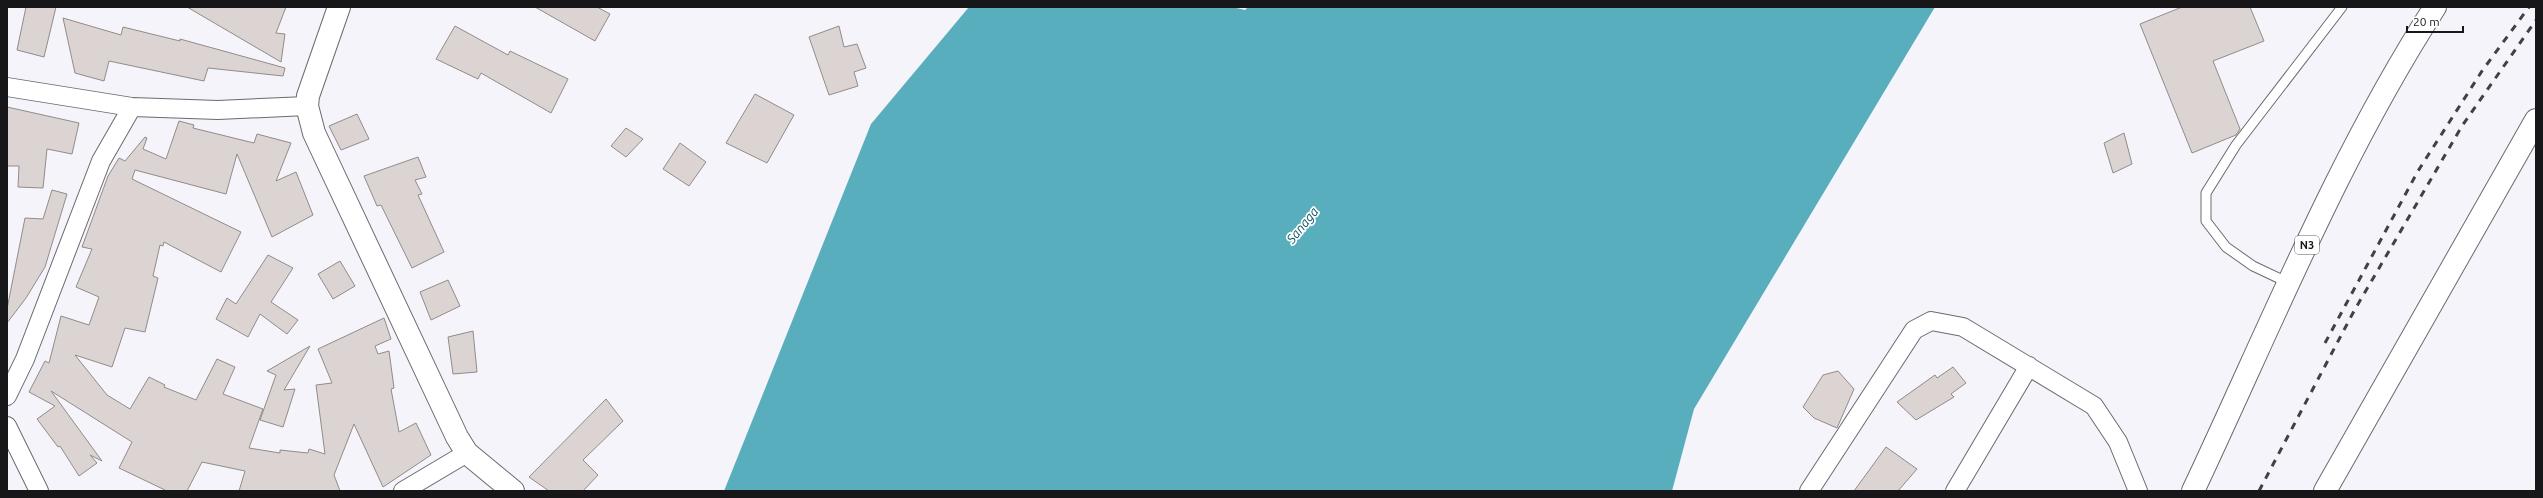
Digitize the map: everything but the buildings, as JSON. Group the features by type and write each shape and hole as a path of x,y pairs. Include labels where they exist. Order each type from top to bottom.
{"main road":[{"path":"339,7 311,83 307,106 314,132 340,192 438,399 467,453 513,491"},
{"name":"N3","path":"2193,491 2289,283 2368,121 2435,7"},
{"path":"2325,491 2536,120"}],"street":[{"path":"7,87 132,106 218,110 307,106"},
{"path":"7,396 25,359 101,161 132,106"},
{"path":"1809,491 1914,330 1931,320 1963,327 2094,406 2118,442 2138,491"},
{"path":"1955,491 2029,366"},
{"path":"7,426 39,491"},
{"path":"403,491 467,453"}],"lane":[{"path":"2289,283 2253,266 2226,247 2206,221 2206,193 2236,145 2342,7"}],"water":[{"name":"Sanaga","path":"969,7 1232,7 1245,10 1248,7 1935,7 1694,409 1672,491 724,491 871,124"}],"railway":[{"path":"2325,343 2418,171 2482,71 2529,7"},
{"path":"2259,491 2354,311 2462,126 2536,20"}]}
